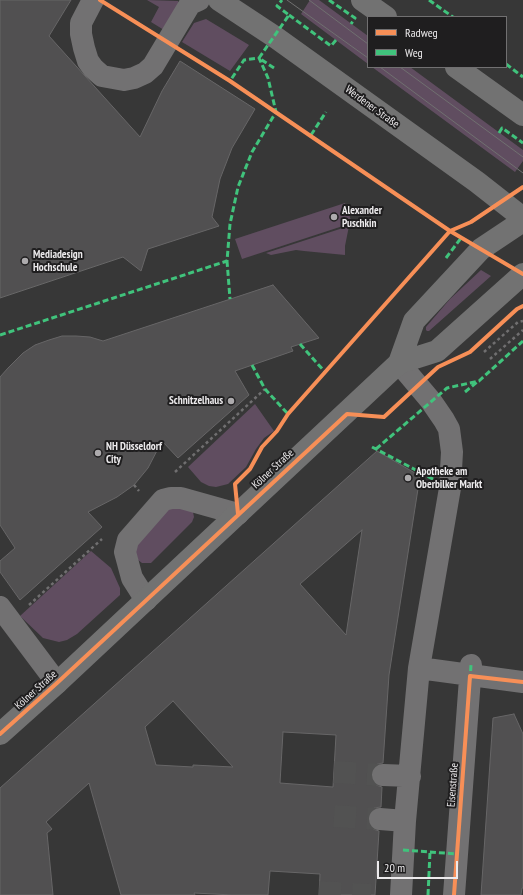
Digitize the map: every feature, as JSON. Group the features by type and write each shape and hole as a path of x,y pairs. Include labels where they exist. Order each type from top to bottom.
{"main road":[{"name":"Werdener Straße","path":"219,0 275,37 476,182 523,218"},
{"path":"362,0 385,16"},
{"path":"457,68 523,115"},
{"name":"Kölner Straße","path":"400,363 414,321 481,250 523,221"},
{"name":"Kölner Straße","path":"0,734 57,683 400,363 437,351 523,274"}],"street":[{"path":"94,0 82,23 81,34 88,61 102,76 124,80 134,78 145,73 153,66 190,4 199,0"},
{"path":"400,363 431,401 444,420 449,429 452,452 450,488 419,668 405,822 401,895"},
{"path":"146,600 132,578 125,552 128,540 163,500 181,498 238,514"},
{"path":"0,607 57,683"},
{"path":"419,668 471,670 523,682"},
{"name":"Eisenstraße","path":"454,895 471,670"},
{"path":"383,775 410,776"},
{"path":"380,819 405,822"}],"path":[{"path":"484,352 518,322 523,321"},
{"path":"490,359 523,330"}],"shaded area":[{"path":"147,0 178,1 179,5 164,30 151,22 159,7"},
{"path":"310,0 319,0 367,35 367,63 301,14"},
{"path":"206,19 249,45 230,71 182,42 194,23"},
{"path":"373,68 411,68 523,150 523,161 515,172"},
{"path":"345,203 352,223 242,259 235,239"},
{"path":"349,226 345,246 345,255 296,250 271,255 266,253"},
{"path":"481,270 491,276 429,331 427,331 426,327 450,299"},
{"path":"255,404 274,431 264,438 246,467 228,484 216,487 209,486 201,482 188,467"},
{"path":"172,505 193,512 194,517 192,522 151,563 142,563 138,560 134,547"},
{"path":"91,551 111,568 120,588 120,595 77,634 67,640 59,642 43,638 20,616"}],"building":[{"path":"0,0 71,0 49,36 140,137 162,91 180,61 255,109 232,148 220,179 212,217 219,226 148,249 141,271 123,257 0,298"},
{"path":"273,285 319,338 291,347 293,351 235,371 249,395 178,458 162,441 148,468 134,485 117,497 88,512 102,527 20,600 0,572 0,561 15,548 0,525 0,377 23,353 35,345 49,340 62,336 76,336 90,337 103,341"},
{"path":"377,451 420,476 389,675 383,763 377,764 373,768 371,774 372,781 376,785 382,787 381,807 374,808 370,812 368,818 369,825 373,829 379,831 375,895 319,895 320,874 270,871 268,895 194,893 195,895 121,895 89,783 46,822 52,829 47,833 53,895 0,895 0,788","holes":["362,530 346,635 300,584","173,701 233,767 156,765 145,727","283,732 336,735 333,787 280,783"]},
{"path":"514,714 523,734 523,888 521,895 481,895 493,718"}],"tunnel":[{"path":"334,772 383,775"},
{"path":"334,816 380,819"},
{"path":"319,892 371,895"}],"tram line":[{"path":"287,0 367,57"},
{"path":"309,0 367,43"},
{"path":"381,68 523,173"},
{"path":"401,68 523,157"}],"marked path":[{"path":"274,68 259,58 289,15 277,6 282,0"},
{"path":"329,0 355,18 351,24"},
{"path":"429,0 452,16"},
{"path":"289,15 331,46 336,40"},
{"path":"0,335 227,261 230,224 238,187 252,152 276,112 268,78 259,58 244,60 230,81"},
{"path":"507,65 523,77"},
{"path":"311,135 326,112"},
{"path":"499,133 502,128 523,143"},
{"path":"446,258 461,238"},
{"path":"227,261 230,299"},
{"path":"376,449 447,388 479,381 523,341"},
{"path":"300,344 325,372"},
{"path":"252,365 265,389 288,414 290,412"},
{"path":"465,392 477,382"},
{"path":"372,447 450,488"},
{"path":"470,680 471,665"},
{"path":"403,850 457,854"},
{"path":"428,895 430,852"}],"cycle path":[{"path":"100,0 230,81 450,231 523,274"},
{"path":"238,514 235,484 250,469 262,447 277,431 288,414 450,231 471,222 523,187"},
{"path":"0,734 347,414 384,417 438,367 470,352 517,309 523,306"},
{"path":"454,895 470,676 523,682"}],"place":[{"name":"Alexander Puschkin","path":"334,217"},
{"name":"Mediadesign Hochschule","path":"25,261"},
{"name":"Schnitzelhaus","path":"231,401"},
{"name":"NH Düsseldorf City","path":"98,453"},
{"name":"Apotheke am Oberbilker Markt","path":"408,478"}]}
